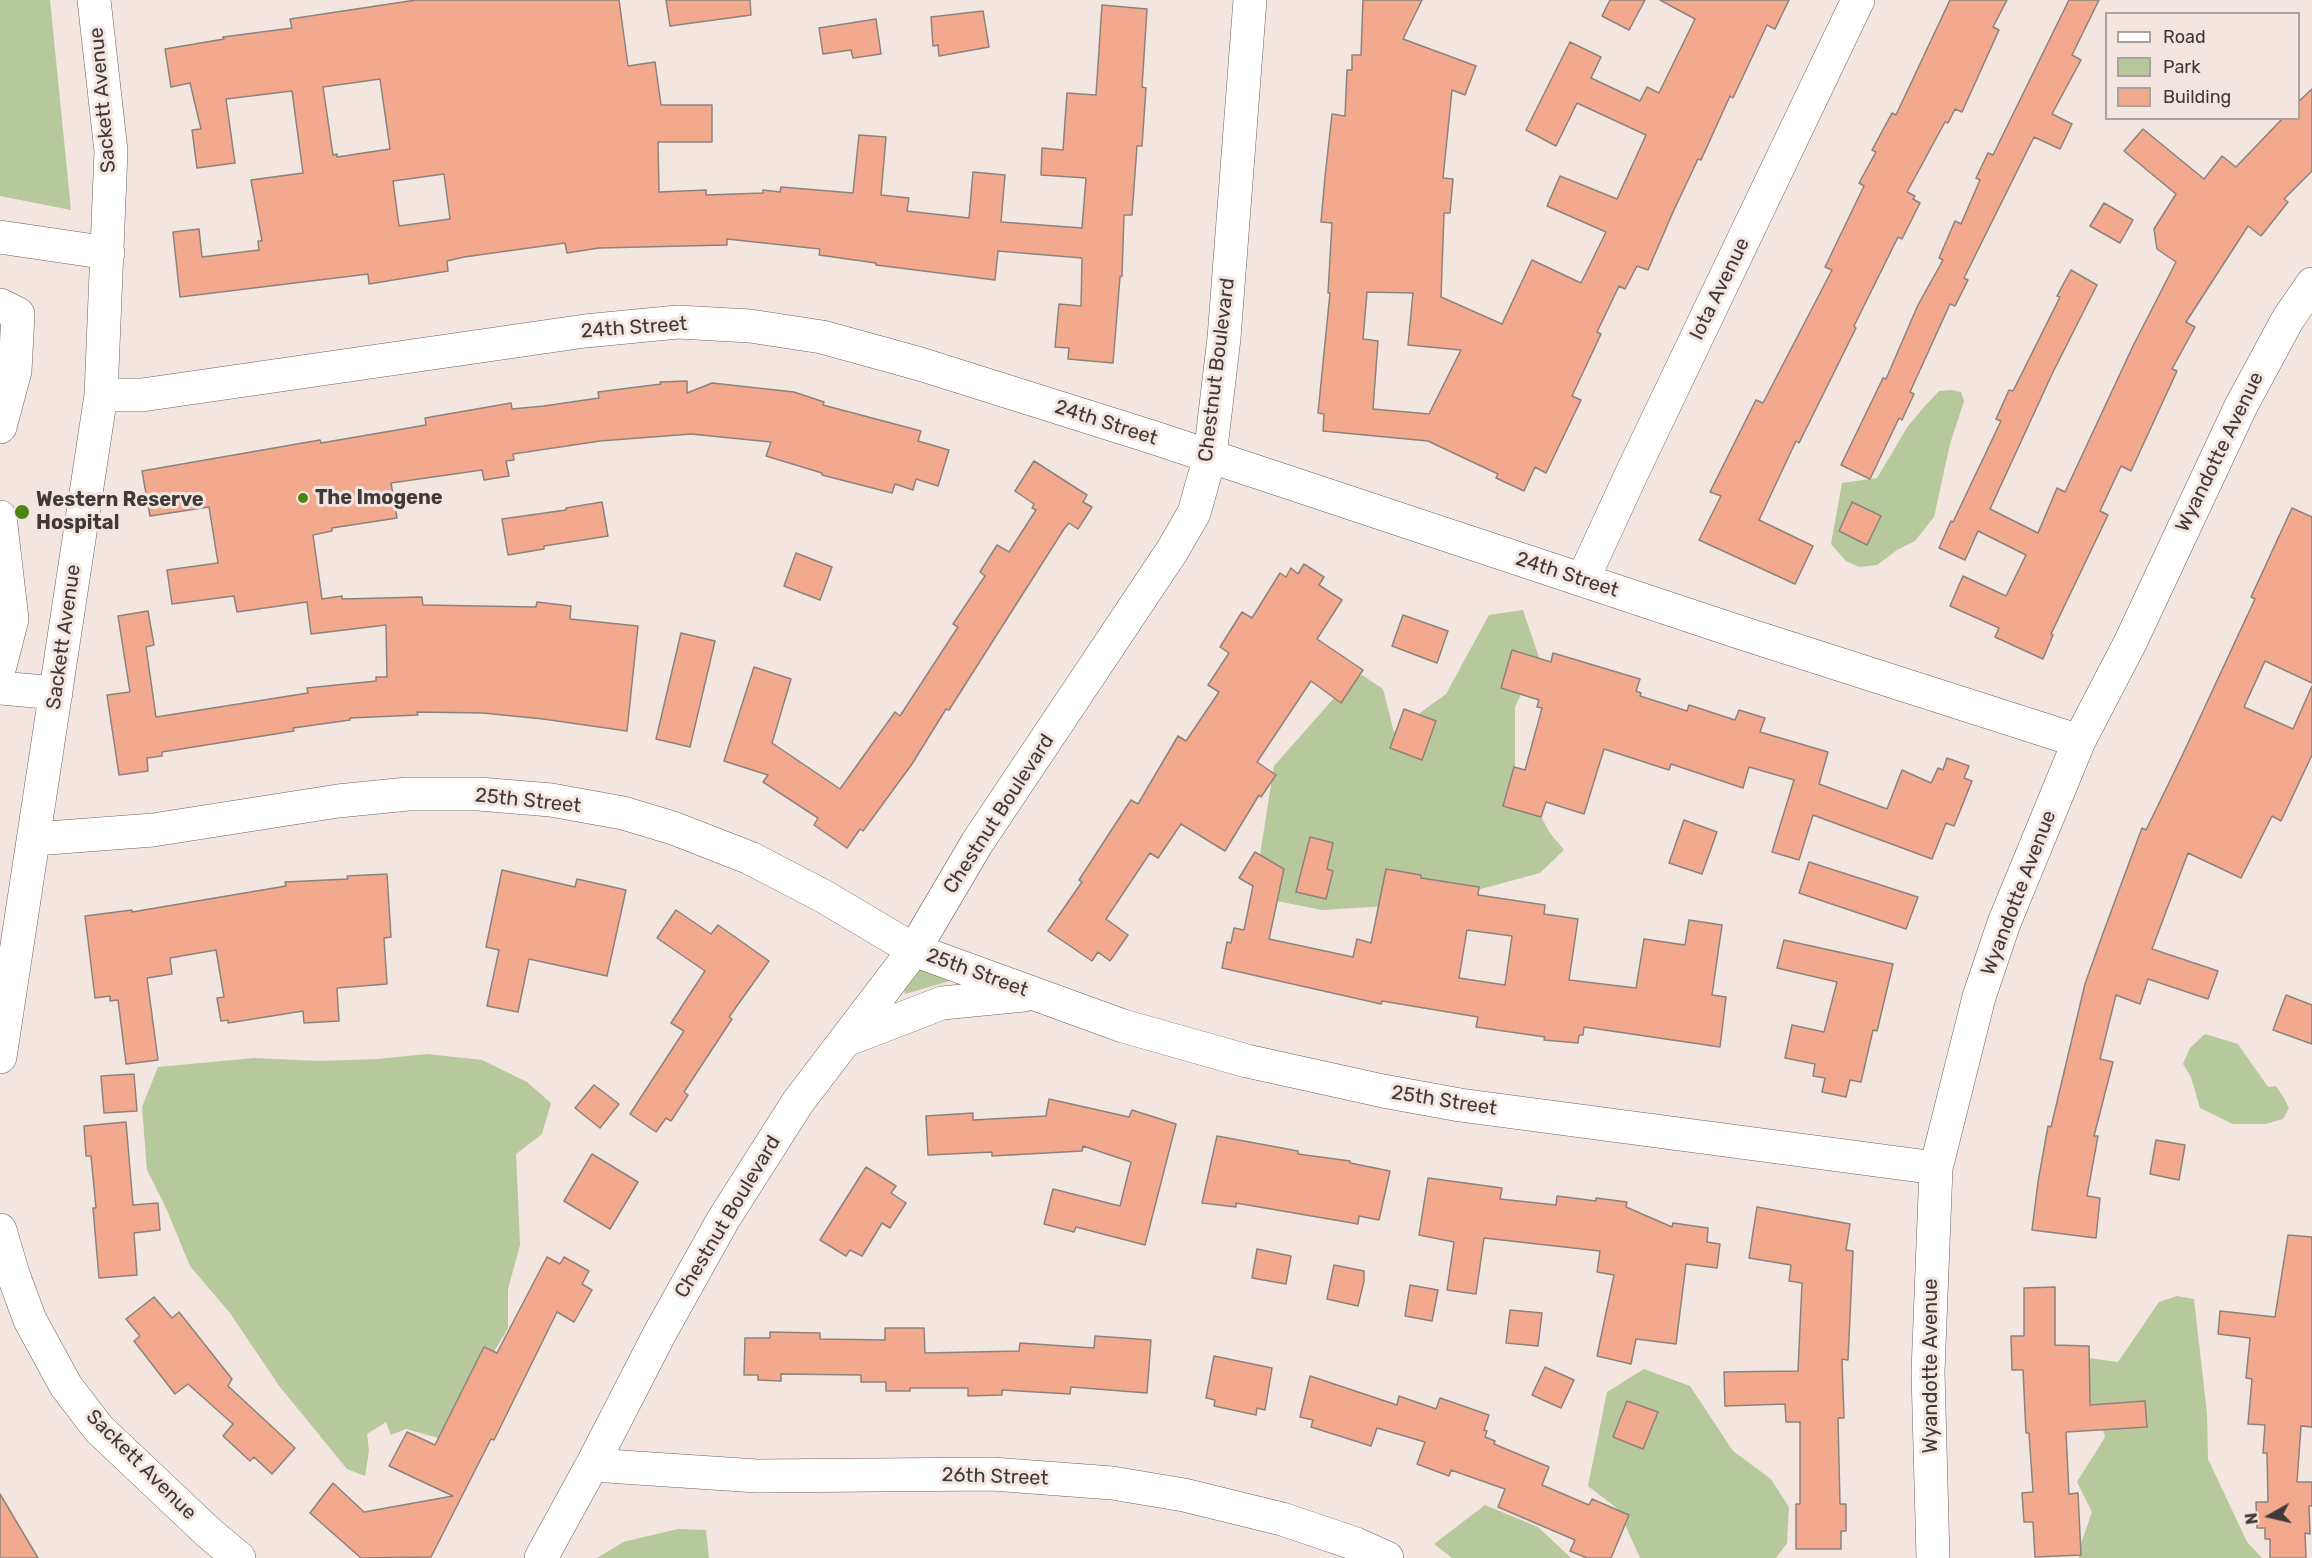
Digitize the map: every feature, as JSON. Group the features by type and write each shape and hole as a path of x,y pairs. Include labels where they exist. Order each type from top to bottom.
{"street":[{"name":"Sackett Avenue","path":"0,1057 101,395 111,151 94,0"},
{"name":"Chestnut Boulevard","path":"541,1558 592,1466 660,1333 723,1220 798,1102 914,950 977,843 1182,535 1194,513 1210,456 1224,338 1250,0"},
{"name":"Iota Avenue","path":"1583,579 1630,475 1858,0"},
{"path":"0,237 108,253"},
{"name":"Wyandotte Avenue","path":"1933,1558 1928,1372 1936,1168 1979,997 2004,923 2079,741 2130,643 2241,406 2288,319 2312,284"},
{"path":"0,305 18,314 15,371 0,427"},
{"name":"24th Street","path":"101,395 152,394 585,331 687,322 750,326 822,337 929,366 1210,456 1315,493 2079,741"},
{"path":"0,517 12,619 0,666"},
{"path":"0,688 56,693"},
{"name":"25th Street","path":"35,839 153,830 338,801 408,794 479,794 551,800 623,813 673,828 747,857 823,896 914,950 1123,1026 1247,1061 1392,1093 1488,1109 1936,1168"},
{"path":"844,1041 942,1003 1000,996 1038,995"},
{"name":"Sackett Avenue","path":"0,1230 13,1275 30,1320 66,1386 99,1429 209,1533 239,1558"},
{"name":"26th Street","path":"592,1466 757,1476 992,1474 1112,1483 1184,1495 1282,1519 1356,1544 1387,1558"}],"green space":[{"path":"0,0 50,0 71,210 0,196"},
{"path":"1939,391 1961,392 1964,401 1950,444 1934,517 1915,541 1897,550 1877,565 1859,567 1846,561 1831,544 1842,483 1877,478 1908,426 1925,406"},
{"path":"1523,610 1539,657 1515,707 1515,770 1550,833 1564,850 1540,873 1466,893 1405,905 1322,910 1277,901 1259,861 1274,766 1342,689 1362,675 1383,689 1394,732 1446,694 1489,615"},
{"path":"925,965 953,980 905,994 904,990 916,970"},
{"path":"2205,1034 2238,1044 2268,1087 2276,1086 2284,1098 2289,1108 2283,1119 2266,1124 2233,1124 2200,1108 2191,1077 2183,1064 2190,1048"},
{"path":"427,1054 482,1060 527,1082 551,1103 542,1134 516,1154 520,1245 508,1289 508,1328 456,1416 438,1438 406,1429 391,1435 386,1422 367,1434 369,1451 365,1476 347,1469 280,1387 230,1313 190,1266 166,1208 147,1170 142,1107 158,1067 254,1058 319,1061 378,1059"},
{"path":"2177,1296 2194,1299 2207,1414 2208,1459 2247,1542 2262,1558 2079,1558 2078,1552 2092,1512 2077,1482 2105,1437 2098,1411 2075,1385 2081,1357 2118,1362 2159,1302"},
{"path":"1644,1369 1690,1386 1733,1451 1771,1479 1789,1507 1787,1543 1776,1558 1640,1558 1618,1509 1588,1486 1607,1392"},
{"path":"1485,1505 1538,1527 1571,1558 1452,1558 1434,1544"},
{"path":"678,1529 706,1530 709,1558 597,1558 623,1542"}],"building":[{"path":"416,0 619,0 628,66 655,62 661,105 712,105 712,142 658,142 659,192 706,190 706,195 763,193 763,190 780,192 781,187 853,193 859,135 886,137 881,195 909,198 907,211 969,218 973,172 1005,175 1001,222 1082,228 1086,178 1041,175 1042,148 1063,150 1067,93 1096,95 1102,5 1147,9 1142,87 1146,88 1142,146 1137,146 1132,215 1124,215 1122,276 1120,277 1113,363 1068,359 1069,348 1055,347 1059,304 1081,306 1082,258 998,251 995,280 876,265 876,263 819,255 820,249 727,239 727,245 599,248 567,253 565,243 464,257 447,261 448,271 369,284 368,274 180,297 173,232 199,229 202,257 259,250 258,241 262,241 251,180 303,173 292,91 226,99 235,163 197,168 192,130 201,129 190,83 171,87 165,49 224,39 223,37 292,28 290,19","holes":["380,79 390,149 337,157 337,154 333,155 323,87","444,174 450,219 399,226 393,181"]},
{"path":"666,0 750,0 751,15 670,26"},
{"path":"1363,0 1422,0 1403,39 1476,66 1465,95 1452,90 1443,178 1453,179 1450,213 1444,213 1441,297 1502,324 1532,260 1581,283 1606,232 1547,206 1560,176 1617,199 1646,135 1577,103 1556,146 1526,130 1570,42 1601,57 1591,78 1640,101 1647,87 1659,93 1695,19 1660,0 1789,0 1775,29 1767,25 1733,98 1730,96 1701,160 1698,159 1648,270 1637,266 1625,289 1619,286 1597,332 1601,334 1572,396 1581,400 1546,473 1535,467 1524,491 1496,478 1498,474 1428,441 1323,431 1324,414 1318,413 1330,293 1328,293 1332,223 1321,222 1325,177 1332,114 1345,116 1347,70 1352,70 1352,55 1361,55","holes":["1367,292 1413,293 1408,345 1461,350 1429,414 1373,409 1378,341 1363,339"]},
{"path":"1610,0 1645,0 1629,30 1602,16"},
{"path":"1950,0 2007,0 1993,27 1999,30 1962,112 1955,109 1948,123 1945,122 1907,192 1915,196 1913,199 1920,203 1902,239 1898,237 1854,326 1856,328 1799,443 1796,441 1759,520 1813,546 1795,584 1699,540 1721,496 1710,492 1756,400 1763,403 1832,270 1825,267 1864,186 1859,183 1876,152 1872,150 1892,113 1896,115"},
{"path":"2069,0 2099,0 2072,55 2081,60 2052,114 2072,124 2060,149 2034,137 1964,278 1968,280 1955,306 1950,304 1910,392 1914,394 1902,420 1899,418 1870,479 1841,465 1883,378 1886,379 1918,305 1943,260 1939,258 1955,221 1961,224 1980,180 1976,178 1988,153 1993,155"},
{"path":"983,11 989,47 939,56 938,45 933,46 931,17"},
{"path":"876,19 881,54 853,58 851,50 823,54 819,28"},
{"path":"2312,89 2312,171 2284,199 2288,202 2261,236 2248,226 2186,322 2195,327 2172,369 2177,371 2131,471 2121,466 2100,511 2108,515 2051,634 2053,635 2043,659 1995,637 1999,628 1950,606 1963,576 2006,596 2026,555 1978,531 1965,560 1939,548 2001,421 1996,419 2009,390 2013,391 2071,270 2097,285 2053,372 1990,509 2038,533 2057,488 2065,492 2133,346 2176,262 2157,249 2154,229 2176,194 2124,151 2143,129 2204,179 2222,156 2236,167 2281,120 2300,120 2300,100"},
{"path":"2104,203 2133,220 2120,243 2090,226"},
{"path":"687,381 687,393 712,383 794,392 824,402 823,405 921,431 918,441 949,450 938,486 916,479 913,490 895,484 892,493 822,475 822,473 766,456 771,442 691,434 600,441 513,454 514,460 506,461 509,476 484,480 482,470 391,483 397,518 332,528 332,531 313,535 322,599 342,596 342,599 422,597 423,605 536,607 537,602 571,606 570,619 638,626 627,731 483,713 417,712 418,715 350,718 350,720 293,728 294,731 162,752 162,756 147,758 148,771 119,775 107,695 130,692 118,616 148,611 154,645 146,647 156,717 308,693 307,688 376,681 376,677 387,677 386,625 311,634 307,602 237,612 234,596 172,604 167,570 218,563 209,507 150,516 142,471 320,440 321,443 426,425 425,418 511,403 512,409 544,406 599,398 598,392 661,384 660,382"},
{"path":"1034,461 1087,495 1083,502 1092,507 1078,529 1069,523 1064,529 949,710 946,709 912,764 863,831 860,829 847,848 814,825 818,818 763,782 768,775 724,761 754,667 791,679 772,743 840,789 895,712 900,716 958,627 953,624 985,576 980,572 997,545 1009,552 1036,510 1032,508 1034,504 1015,491"},
{"path":"602,502 608,536 544,546 544,549 508,555 502,519 566,510 566,508"},
{"path":"1852,502 1881,516 1867,545 1839,531"},
{"path":"2292,508 2312,517 2312,683 2265,661 2244,707 2293,729 2312,686 2312,755 2281,821 2272,816 2241,878 2188,853 2152,949 2218,971 2208,999 2148,979 2140,1004 2116,995 2100,1059 2113,1062 2094,1136 2098,1136 2087,1196 2100,1198 2096,1238 2032,1230 2048,1126 2051,1127 2085,984 2102,936 2142,828 2146,830 2182,756 2255,599 2251,597"},
{"path":"796,553 832,567 820,600 784,586"},
{"path":"1304,564 1324,577 1319,585 1342,600 1317,639 1363,670 1341,703 1311,681 1257,762 1276,775 1261,797 1259,795 1225,851 1181,824 1158,858 1150,853 1106,919 1128,935 1110,961 1098,952 1092,961 1048,931 1082,882 1079,880 1131,800 1138,804 1178,736 1186,741 1219,692 1208,685 1229,653 1220,647 1242,612 1252,618 1280,573 1286,577 1291,568 1298,574"},
{"path":"1403,615 1448,631 1437,663 1392,646"},
{"path":"681,633 715,641 690,747 656,739"},
{"path":"1512,650 1551,662 1553,653 1640,679 1636,691 1641,693 1640,696 1687,711 1689,705 1735,720 1739,710 1765,718 1760,732 1828,752 1819,784 1887,809 1902,770 1931,783 1938,768 1943,770 1947,758 1969,766 1964,778 1972,781 1954,826 1946,823 1932,859 1813,815 1799,860 1772,852 1794,780 1749,767 1743,788 1671,764 1669,770 1604,749 1584,814 1546,802 1541,817 1503,806 1514,767 1525,770 1542,708 1537,707 1539,700 1501,688"},
{"path":"1404,709 1436,721 1422,760 1390,748"},
{"path":"1684,820 1717,832 1702,874 1669,863"},
{"path":"1310,837 1333,843 1327,869 1333,871 1326,899 1296,892"},
{"path":"1255,852 1284,869 1269,939 1353,957 1357,939 1371,943 1386,869 1421,875 1421,878 1479,887 1478,895 1545,905 1544,914 1578,919 1569,980 1636,988 1644,939 1685,945 1689,920 1722,925 1712,995 1726,997 1720,1047 1584,1027 1583,1035 1579,1035 1578,1043 1544,1040 1545,1037 1476,1027 1478,1017 1382,1001 1381,1004 1222,968 1227,942 1231,943 1234,928 1244,930 1253,886 1239,878","holes":["1467,930 1512,936 1505,985 1459,978"]},
{"path":"1809,862 1918,897 1906,929 1799,893"},
{"path":"502,870 575,887 577,879 626,890 607,976 529,959 518,1012 487,1006 499,950 486,947"},
{"path":"387,874 391,937 384,938 387,984 337,988 339,1021 304,1023 303,1011 228,1023 228,1020 221,1021 217,998 224,997 216,950 170,958 172,974 147,978 158,1060 126,1064 118,1000 110,1001 110,996 95,998 85,916 132,910 132,912 286,886 285,882 348,879 347,876"},
{"path":"676,910 711,934 718,925 769,961 729,1017 732,1019 684,1092 688,1095 671,1121 666,1118 656,1132 630,1114 684,1031 671,1023 705,971 657,938"},
{"path":"1784,940 1893,964 1877,1031 1873,1030 1861,1082 1850,1080 1846,1097 1822,1092 1825,1078 1813,1076 1815,1064 1785,1058 1792,1025 1824,1032 1837,982 1777,968"},
{"path":"2286,995 2312,1005 2312,1044 2273,1030"},
{"path":"134,1074 137,1111 104,1113 101,1076"},
{"path":"594,1085 619,1104 600,1128 575,1108"},
{"path":"1049,1099 1129,1117 1132,1110 1176,1124 1145,1245 1076,1227 1074,1232 1044,1224 1053,1189 1120,1206 1131,1162 1083,1146 1082,1151 992,1156 992,1152 928,1155 926,1116 973,1113 973,1120 1046,1116"},
{"path":"126,1122 133,1205 158,1203 160,1230 134,1233 137,1275 99,1278 91,1156 86,1156 84,1126"},
{"path":"1217,1136 1298,1151 1298,1154 1350,1161 1350,1163 1390,1171 1379,1220 1359,1216 1358,1224 1236,1203 1236,1207 1202,1203"},
{"path":"2156,1140 2185,1145 2179,1180 2150,1174"},
{"path":"592,1154 638,1182 610,1229 564,1201"},
{"path":"866,1167 896,1186 891,1193 906,1203 890,1228 882,1223 862,1256 850,1250 846,1256 820,1240"},
{"path":"1428,1178 1502,1188 1500,1199 1556,1205 1557,1196 1627,1202 1626,1207 1672,1227 1673,1223 1708,1228 1707,1242 1720,1244 1717,1268 1686,1264 1676,1344 1636,1339 1631,1364 1597,1356 1614,1275 1597,1272 1600,1251 1484,1238 1476,1294 1447,1290 1454,1242 1419,1235"},
{"path":"1757,1207 1850,1224 1846,1250 1853,1251 1848,1360 1842,1359 1844,1418 1838,1418 1840,1504 1846,1504 1846,1531 1841,1531 1841,1549 1796,1549 1796,1504 1800,1504 1800,1422 1786,1422 1785,1404 1725,1406 1724,1372 1798,1371 1802,1283 1789,1281 1791,1265 1749,1258"},
{"path":"2288,1235 2312,1237 2312,1427 2301,1426 2297,1482 2312,1482 2312,1506 2309,1506 2310,1534 2305,1533 2306,1558 2270,1558 2270,1539 2265,1539 2265,1528 2257,1528 2256,1502 2268,1502 2267,1453 2263,1453 2265,1425 2248,1424 2252,1379 2246,1378 2250,1338 2218,1334 2220,1311 2275,1317"},
{"path":"1257,1249 1291,1256 1286,1284 1252,1278"},
{"path":"547,1257 560,1264 564,1257 589,1271 582,1284 592,1290 574,1322 557,1312 494,1440 491,1439 431,1557 361,1558 310,1513 333,1483 364,1512 453,1496 389,1466 407,1432 435,1445 484,1347 497,1353"},
{"path":"1334,1265 1364,1271 1358,1306 1327,1299"},
{"path":"1410,1285 1438,1290 1432,1321 1405,1316"},
{"path":"2055,1287 2055,1345 2089,1346 2090,1405 2145,1401 2147,1427 2066,1432 2069,1494 2078,1493 2081,1555 2035,1557 2033,1522 2024,1522 2022,1493 2033,1492 2029,1433 2026,1433 2023,1370 2012,1370 2011,1336 2024,1336 2024,1288"},
{"path":"154,1297 172,1318 179,1312 232,1379 228,1386 295,1448 272,1474 254,1457 250,1461 223,1436 233,1424 188,1384 175,1394 134,1341 140,1336 126,1319"},
{"path":"1510,1310 1542,1313 1538,1346 1506,1343"},
{"path":"885,1328 924,1328 925,1353 1019,1351 1020,1343 1094,1348 1095,1336 1151,1340 1147,1393 1071,1387 1070,1394 1002,1390 1002,1395 968,1396 968,1388 910,1388 910,1391 886,1391 886,1382 861,1382 861,1375 781,1374 781,1381 758,1380 758,1375 744,1375 745,1338 770,1338 770,1332 820,1333 820,1339 885,1340"},
{"path":"1214,1356 1272,1368 1265,1410 1257,1408 1256,1415 1214,1406 1215,1400 1206,1398"},
{"path":"1545,1367 1574,1380 1561,1408 1532,1395"},
{"path":"1310,1376 1397,1405 1399,1396 1436,1409 1440,1398 1489,1415 1484,1430 1487,1431 1485,1437 1495,1441 1494,1444 1549,1467 1542,1485 1589,1505 1592,1499 1629,1515 1611,1558 1587,1558 1570,1551 1575,1540 1498,1507 1505,1489 1451,1470 1449,1476 1417,1464 1425,1442 1377,1428 1371,1446 1311,1427 1313,1420 1300,1417"},
{"path":"1627,1401 1658,1412 1643,1449 1613,1437"},
{"path":"0,1494 38,1558 0,1558"}],"place":[{"name":"The Imogene","path":"303,498"},
{"name":"Western Reserve Hospital","path":"22,512"}]}
